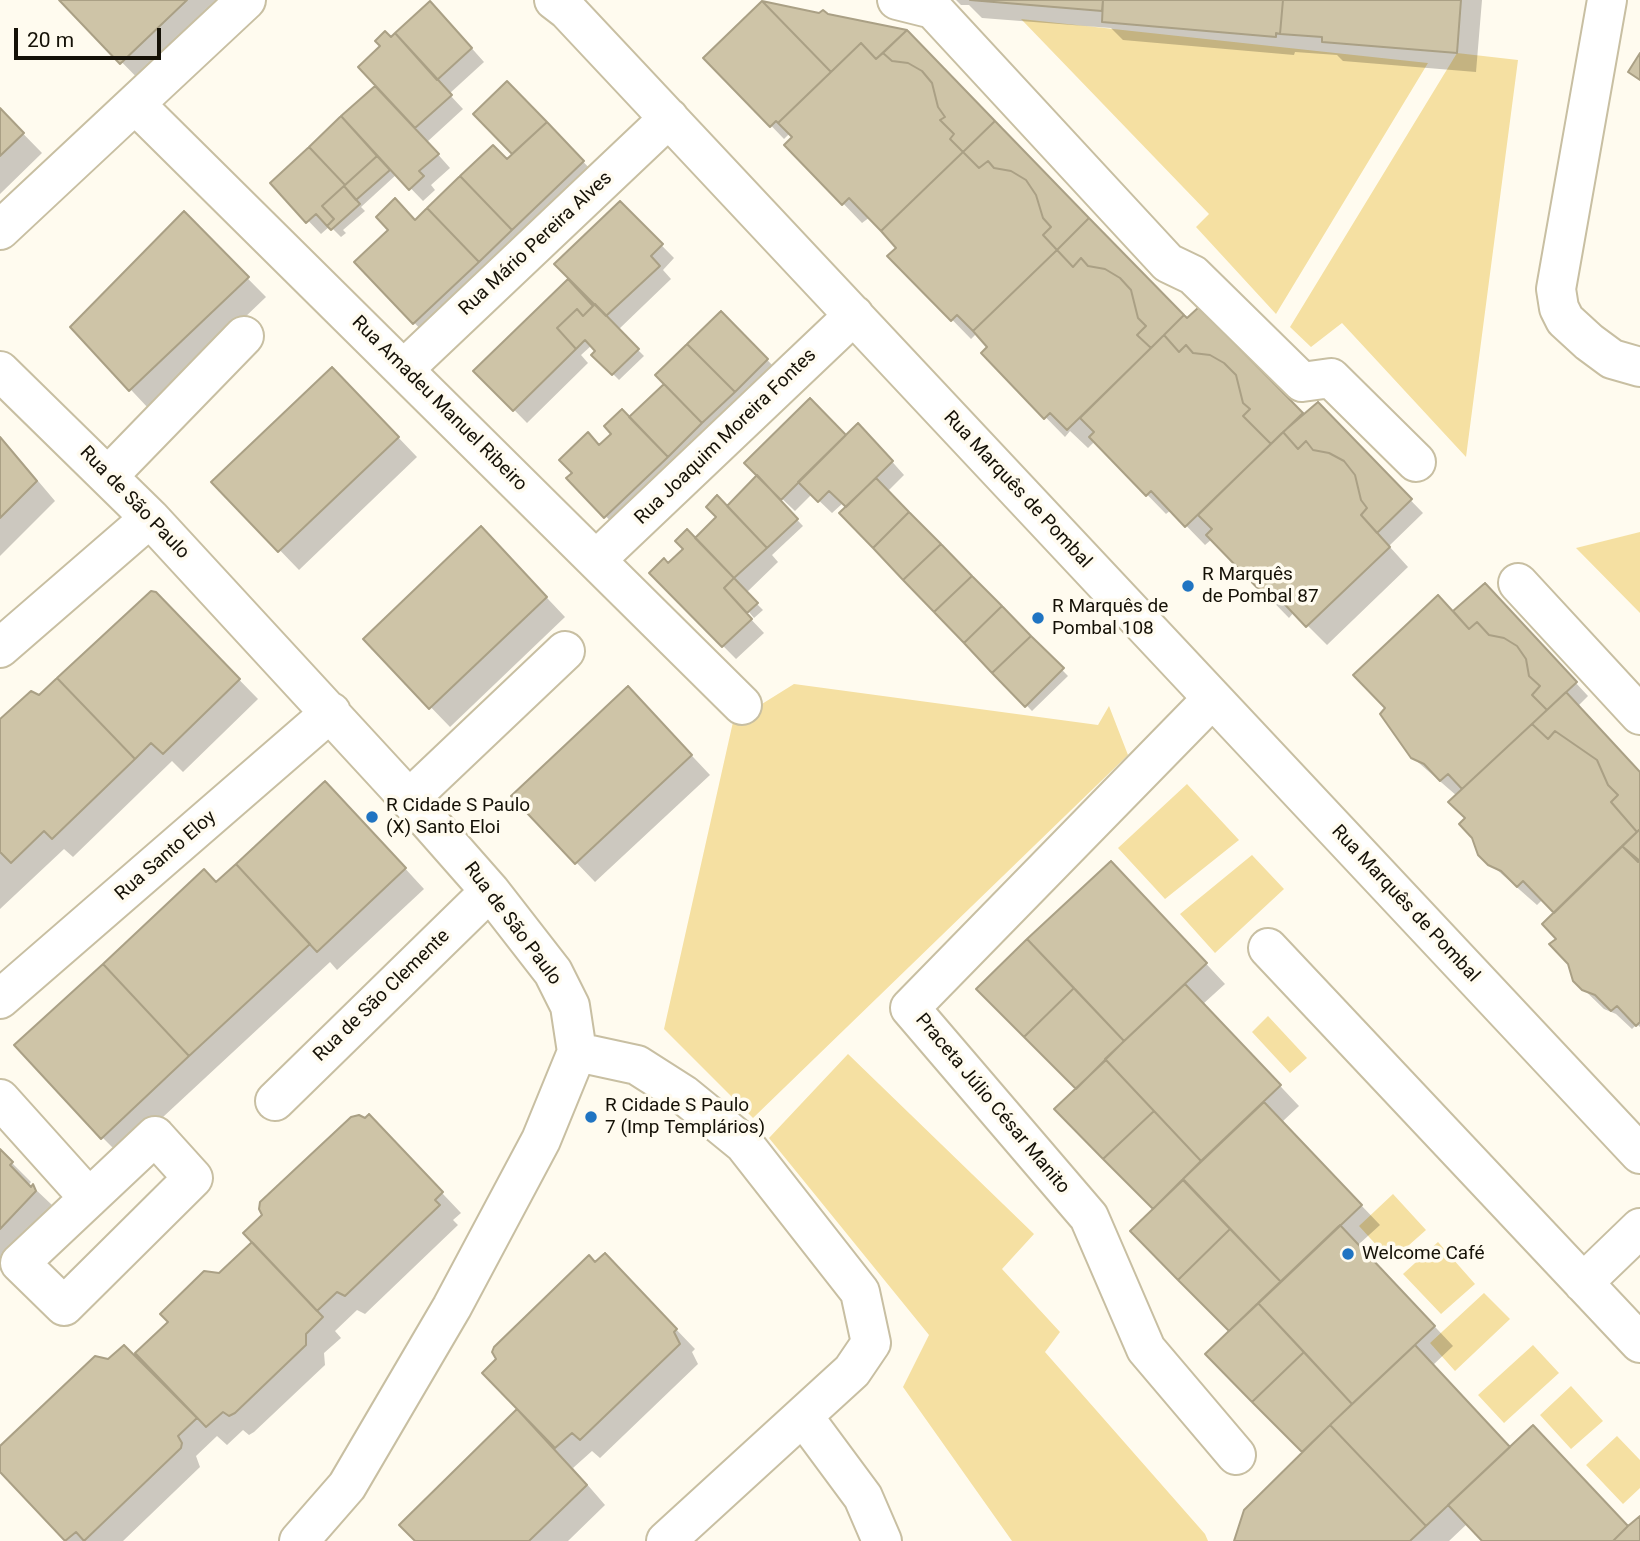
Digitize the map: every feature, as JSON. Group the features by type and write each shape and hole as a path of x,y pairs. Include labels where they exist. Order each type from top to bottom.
{"street":[{"path":"0,230 246,0"},
{"path":"897,0 933,9 1168,263 1193,275 1303,382 1331,379 1416,462"},
{"path":"1606,0 1556,289 1559,308 1565,320 1612,359 1640,367"},
{"name":"Rua Marquês de Pombal","path":"562,3 1640,1154"},
{"name":"Rua Amadeu Manuel Ribeiro","path":"135,104 742,705"},
{"name":"Rua Mário Pereira Alves","path":"404,369 669,118"},
{"name":"Rua Joaquim Moreira Fontes","path":"597,559 854,315"},
{"path":"109,475 244,336"},
{"name":"Rua de São Paulo","path":"0,370 150,518 331,712 490,891 553,972 570,1006 577,1052"},
{"path":"0,648 150,518"},
{"path":"1518,583 1640,715"},
{"path":"409,799 565,651"},
{"name":"Praceta Júlio César Manito","path":"1212,699 910,1008 1089,1217 1146,1349 1236,1455"},
{"name":"Rua Santo Eloy","path":"0,999 331,712"},
{"name":"Rua de São Clemente","path":"275,1101 490,891"},
{"path":"1268,948 1640,1343"},
{"path":"299,1541 347,1486 452,1307 541,1140 577,1052 637,1065 684,1095 744,1144 860,1292 871,1343 852,1371 666,1541"},
{"path":"0,1099 89,1198"},
{"path":"155,1136 193,1178 64,1306 20,1262 89,1198 155,1136"},
{"path":"1583,1283 1640,1228"},
{"path":"803,1416 863,1497 882,1541"}],"shaded area":[{"path":"1021,19 1428,63 1276,314 1196,227 1209,214"},
{"path":"1457,53 1518,60 1466,457 1342,323 1311,347 1290,327"},
{"path":"1640,532 1640,613 1576,548"},
{"path":"794,684 1098,725 1109,706 1128,755 753,1118 664,1029 733,722"},
{"path":"1187,784 1239,840 1165,899 1118,848"},
{"path":"1252,855 1284,889 1215,953 1180,914"},
{"path":"1268,1016 1307,1058 1290,1073 1252,1032"},
{"path":"848,1054 1034,1234 1002,1269 1060,1332 1045,1352 1205,1534 1208,1541 1012,1541 903,1387 929,1335 769,1138"},
{"path":"1393,1194 1426,1230 1391,1261 1359,1226"},
{"path":"1438,1242 1475,1284 1441,1314 1403,1274"},
{"path":"1484,1293 1510,1319 1455,1371 1430,1343"},
{"path":"1533,1345 1559,1373 1504,1423 1478,1395"},
{"path":"1571,1386 1603,1421 1571,1449 1540,1415"},
{"path":"1617,1436 1640,1460 1640,1488 1623,1504 1586,1465"}],"building":[{"path":"59,0 187,0 120,64"},
{"path":"970,0 1103,0 1102,11"},
{"path":"1103,0 1283,0 1280,34 1276,33 1276,37 1102,22"},
{"path":"1283,0 1461,0 1457,53 1322,42 1322,37 1280,34"},
{"path":"430,1 472,48 437,80 395,33"},
{"path":"762,1 831,72 778,123 776,121 770,127 703,58"},
{"path":"762,1 819,13 823,10 828,14 907,30 876,59 861,43 831,72"},
{"path":"907,30 995,121 963,152 950,139 954,134 940,120 945,117 938,107 932,83 922,71 908,63 892,61 883,53"},
{"path":"385,31 391,37 395,33 452,95 415,128 358,67 380,46 375,41"},
{"path":"861,43 876,59 883,53 892,61 908,63 922,71 932,83 938,107 945,117 940,120 954,134 950,139 963,152 881,231 849,198 842,205 784,145 792,137 778,123"},
{"path":"1640,53 1640,80 1628,72"},
{"path":"507,81 547,122 512,154 473,114"},
{"path":"375,86 439,154 419,171 424,176 409,190 341,116"},
{"path":"0,108 24,133 0,156"},
{"path":"341,116 377,156 345,185 309,147"},
{"path":"995,121 1089,218 1057,250 1043,235 1051,227 1043,218 1036,195 1026,180 1011,171 994,168 988,161 979,168 963,152"},
{"path":"547,122 584,161 512,230 460,176 493,145 507,159"},
{"path":"309,147 345,185 322,206 334,219 327,226 316,214 306,223 270,183"},
{"path":"963,152 979,168 988,161 994,168 1011,171 1026,180 1036,195 1043,218 1051,227 1043,235 1057,250 973,331 957,315 951,321 887,256 896,248 881,231"},
{"path":"377,156 390,170 356,200 344,186"},
{"path":"460,176 512,230 479,262 427,208"},
{"path":"344,186 360,204 331,230 327,226 334,219 322,206"},
{"path":"395,198 415,220 427,208 479,262 413,324 354,262 388,230 376,217"},
{"path":"620,201 663,244 651,256 660,266 606,316 554,264"},
{"path":"184,211 249,277 129,391 70,327"},
{"path":"1089,218 1184,315 1151,348 1137,335 1146,326 1138,318 1131,290 1120,278 1105,269 1088,266 1081,258 1073,267 1057,250"},
{"path":"1057,250 1073,267 1081,258 1088,266 1105,269 1120,278 1131,290 1138,318 1146,326 1137,335 1151,348 1067,430 1050,413 1044,419 981,353 987,347 973,331"},
{"path":"568,279 593,306 583,316 577,309 557,328 576,349 513,411 473,371"},
{"path":"595,304 639,349 612,375 591,355 595,351 585,340 576,349 557,328 577,309 583,316"},
{"path":"1199,307 1303,413 1271,444 1243,416 1250,409 1243,403 1236,375 1224,363 1210,355 1193,353 1186,345 1179,352 1164,335 1184,315 1187,318"},
{"path":"721,311 768,359 735,392 687,344"},
{"path":"1164,335 1179,352 1186,345 1193,353 1210,355 1224,363 1236,375 1243,403 1250,409 1243,416 1271,444 1185,527 1151,491 1146,496 1089,437 1094,432 1080,418"},
{"path":"687,344 735,392 702,423 655,375"},
{"path":"332,367 399,437 278,552 211,482"},
{"path":"664,384 702,423 668,457 629,417"},
{"path":"810,398 846,435 781,500 744,463"},
{"path":"1318,402 1412,499 1377,533 1361,515 1367,508 1361,500 1355,475 1344,461 1329,453 1313,450 1306,441 1298,449 1283,432"},
{"path":"622,409 668,457 604,518 566,478 572,473 559,460 588,432 599,445 611,434 604,426"},
{"path":"858,423 893,461 846,507 829,491 818,502 798,482"},
{"path":"1283,432 1298,449 1306,441 1313,450 1329,453 1344,461 1355,475 1361,500 1367,508 1361,515 1390,547 1306,627 1275,594 1269,600 1206,535 1212,529 1198,515"},
{"path":"0,437 37,481 0,518"},
{"path":"757,475 798,519 767,548 727,506"},
{"path":"876,478 909,512 873,548 839,513"},
{"path":"717,495 767,548 734,578 695,538 716,517 706,507"},
{"path":"909,512 941,544 903,580 873,548"},
{"path":"481,526 547,597 429,709 363,639"},
{"path":"687,529 734,578 724,588 752,619 722,647 649,573 664,558 668,563 683,549 675,541"},
{"path":"941,544 972,576 934,612 903,580"},
{"path":"972,576 1002,606 964,643 934,612"},
{"path":"734,578 758,603 747,613 724,588"},
{"path":"1485,583 1577,682 1547,710 1532,695 1540,686 1529,676 1526,659 1517,646 1504,638 1489,635 1477,622 1469,629 1453,611"},
{"path":"151,591 156,592 240,679 163,754 151,743 135,759 57,678"},
{"path":"1438,595 1469,629 1477,622 1489,635 1504,638 1517,646 1526,659 1529,676 1540,686 1532,695 1547,710 1462,789 1448,774 1440,781 1424,764 1411,758 1380,714 1385,708 1353,675"},
{"path":"1002,606 1031,636 992,673 964,643"},
{"path":"1031,636 1064,668 1025,707 992,673"},
{"path":"57,678 135,759 52,839 44,831 11,863 0,852 0,719 31,691 39,695"},
{"path":"628,686 692,755 575,864 511,796"},
{"path":"1566,692 1640,772 1640,829 1637,832 1611,802 1618,795 1608,785 1597,760 1555,731 1548,739 1532,724"},
{"path":"1532,724 1548,739 1555,731 1597,760 1608,785 1618,795 1611,802 1637,832 1554,913 1523,881 1517,887 1501,871 1488,865 1478,855 1472,838 1459,824 1465,818 1448,802"},
{"path":"325,781 406,868 317,952 236,864"},
{"path":"1640,829 1640,861 1638,862 1622,846"},
{"path":"1622,846 1640,861 1640,1022 1636,1026 1617,1006 1611,1011 1595,995 1582,990 1573,981 1568,964 1549,944 1556,939 1542,924"},
{"path":"1111,861 1207,963 1124,1041 1027,939"},
{"path":"236,864 310,944 189,1056 103,964 204,869 216,882"},
{"path":"1027,939 1074,988 1024,1037 976,989"},
{"path":"103,964 189,1056 101,1139 14,1045"},
{"path":"1185,984 1281,1085 1201,1161 1105,1059"},
{"path":"1074,988 1124,1041 1076,1089 1024,1037"},
{"path":"1106,1060 1154,1111 1103,1159 1054,1109"},
{"path":"1264,1102 1362,1205 1281,1282 1183,1179"},
{"path":"1154,1111 1201,1161 1153,1209 1103,1159"},
{"path":"369,1114 443,1192 435,1200 440,1205 345,1296 337,1292 317,1311 243,1233 262,1215 260,1202 351,1117 359,1115 365,1118"},
{"path":"0,1149 13,1162 10,1165 31,1187 33,1184 36,1191 0,1229"},
{"path":"1183,1180 1230,1229 1178,1280 1130,1231"},
{"path":"1340,1225 1435,1326 1352,1404 1258,1303"},
{"path":"1230,1229 1281,1282 1229,1331 1178,1280"},
{"path":"252,1242 323,1317 306,1334 306,1345 235,1413 229,1416 223,1412 206,1427 135,1353 168,1322 160,1314 204,1271 219,1273"},
{"path":"605,1253 677,1329 674,1332 680,1344 580,1440 572,1433 555,1448 482,1373 496,1359 492,1352 494,1347 589,1255 595,1262"},
{"path":"1258,1303 1304,1352 1252,1402 1205,1354"},
{"path":"124,1345 197,1418 178,1436 182,1443 181,1448 84,1541 76,1532 65,1541 0,1472 0,1446 95,1356 108,1359"},
{"path":"1415,1345 1510,1447 1426,1526 1330,1425"},
{"path":"1304,1352 1352,1404 1302,1452 1252,1402"},
{"path":"517,1409 587,1485 529,1541 415,1541 399,1525"},
{"path":"1330,1425 1426,1526 1410,1541 1234,1541 1244,1510"},
{"path":"1533,1425 1628,1526 1613,1541 1482,1541 1448,1505"},
{"path":"1640,1516 1640,1541 1613,1541 1628,1526"}],"place":[{"name":"R Marquês de Pombal 87","path":"1188,586"},
{"name":"R Marquês de Pombal 108","path":"1038,618"},
{"name":"R Cidade S Paulo (X) Santo Eloi","path":"372,817"},
{"name":"R Cidade S Paulo 7 (Imp Templários)","path":"591,1117"},
{"name":"Welcome Café","path":"1348,1254"}]}
